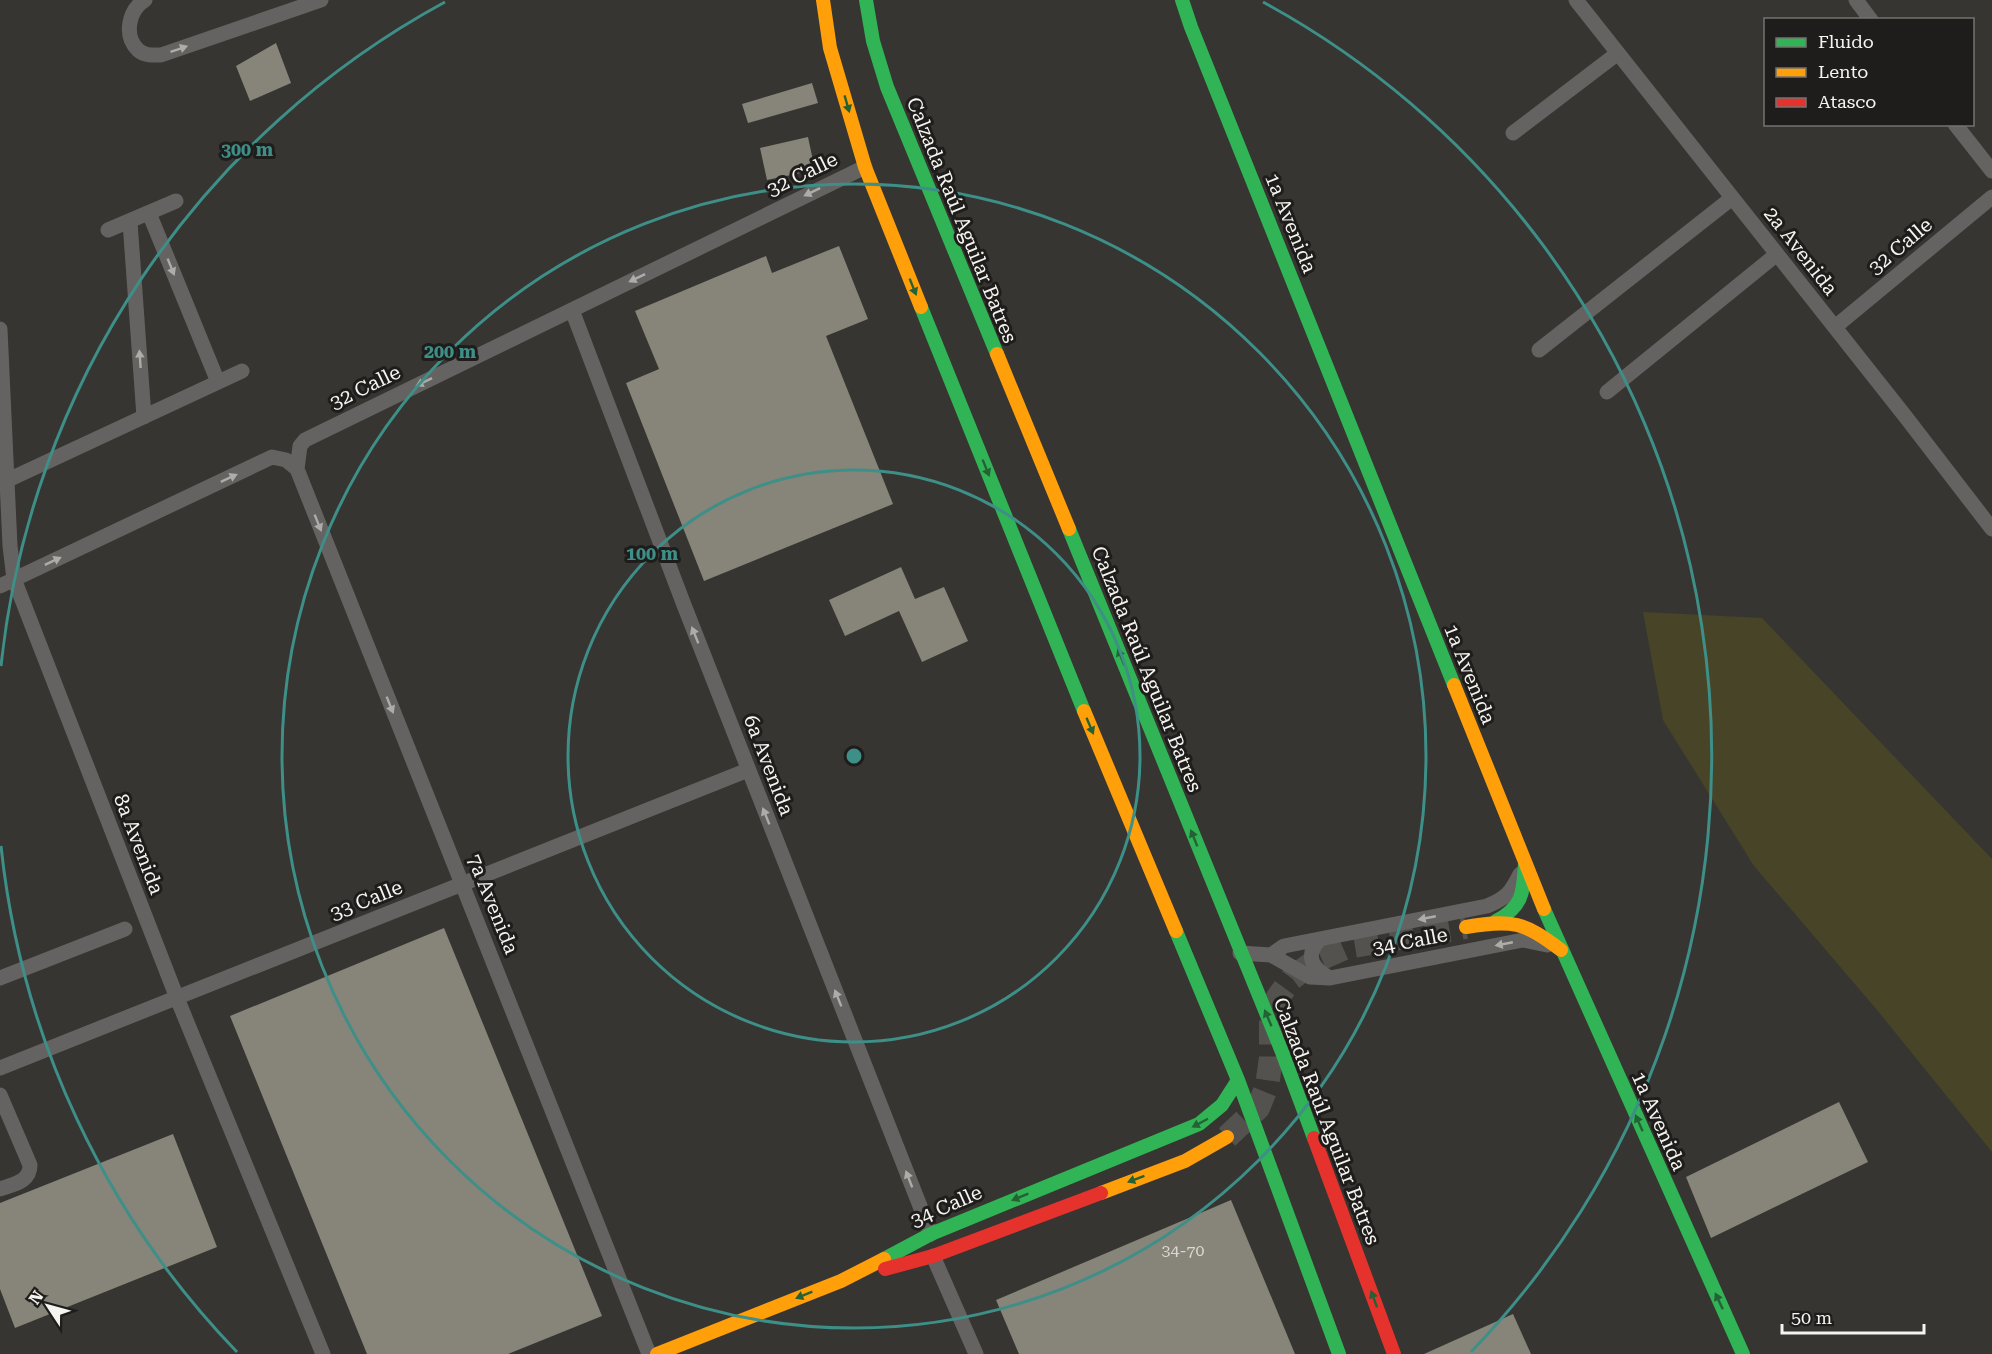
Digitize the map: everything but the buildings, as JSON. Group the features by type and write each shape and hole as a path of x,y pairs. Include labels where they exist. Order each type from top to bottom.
{"main road":[{"path":"810,0 815,17 830,48"},
{"path":"823,0 830,48 864,166 1039,603 1238,1080 1339,1354"},
{"name":"Calzada Raúl Aguilar Batres","path":"866,0 873,41 887,87 1282,1052 1394,1354"},
{"name":"1a Avenida","path":"1182,0 1561,950 1743,1354"},
{"path":"1466,927 1496,921 1510,915 1520,903 1524,888 1525,863"},
{"path":"1496,921 1525,925 1561,950"},
{"name":"34 Calle","path":"657,1354 841,1281 931,1234 1199,1124 1212,1116 1225,1103 1238,1080"},
{"path":"841,1281 933,1256 1185,1161 1227,1137"}],"street":[{"path":"145,0 135,8 130,16 132,36 137,49 144,54 161,56 318,1"},
{"name":"2a Avenida","path":"1576,0 1992,529"},
{"path":"1856,0 1870,18"},
{"path":"1514,133 1618,53"},
{"path":"1957,126 1992,171"},
{"name":"32 Calle","path":"297,469 300,446 305,440 864,166"},
{"path":"1539,350 1732,198"},
{"name":"32 Calle","path":"1835,327 1992,198"},
{"path":"108,230 176,201"},
{"path":"149,213 218,382"},
{"path":"130,222 144,417"},
{"path":"1607,392 1777,254"},
{"name":"6a Avenida","path":"572,310 748,771 931,1234"},
{"name":"8a Avenida","path":"0,329 10,546 7,582 323,1354"},
{"path":"8,480 242,371"},
{"path":"7,582 272,457 286,460 297,469"},
{"name":"7a Avenida","path":"297,469 649,1354"},
{"name":"33 Calle","path":"0,1068 748,771"},
{"name":"34 Calle","path":"1271,955 1284,946 1487,906 1502,900 1512,889 1525,863"},
{"path":"0,978 125,929"},
{"path":"1320,939 1315,945 1312,961 1320,972 1330,978"},
{"name":"34 Calle","path":"1240,952 1271,955 1310,977 1330,978 1523,940 1561,950"},
{"path":"0,1095 30,1165 30,1173 26,1179 0,1189"},
{"path":"933,1256 976,1354"}],"shaded area":[{"path":"1643,612 1762,618 1992,859 1992,1152 1877,1010 1754,866 1663,720"}],"tunnel":[{"path":"1227,1137 1258,1108 1267,1086 1271,1058 1271,1014 1278,997 1292,978 1315,961 1347,947 1466,927"}],"traffic: fast":[{"path":"866,0 873,41 887,87 997,354"},
{"path":"1182,0 1454,685"},
{"path":"921,307 1084,711"},
{"path":"1069,529 1282,1052 1314,1138"},
{"path":"1496,921 1517,904 1524,882 1525,863"},
{"path":"1544,909 1743,1354"},
{"path":"1176,931 1238,1080 1339,1354"},
{"path":"884,1259 931,1234 1199,1124 1222,1105 1238,1080"}],"traffic: slow":[{"path":"823,0 830,48 865,167 921,307"},
{"path":"997,354 1069,529"},
{"path":"1454,685 1544,909"},
{"path":"1084,711 1176,931"},
{"path":"1466,927 1495,923 1517,925 1537,933 1561,950"},
{"path":"1101,1193 1185,1161 1227,1137"},
{"path":"657,1354 841,1281 884,1259"}],"traffic: jam":[{"path":"1314,1138 1394,1354"},
{"path":"885,1269 933,1256 1101,1193"}]}
